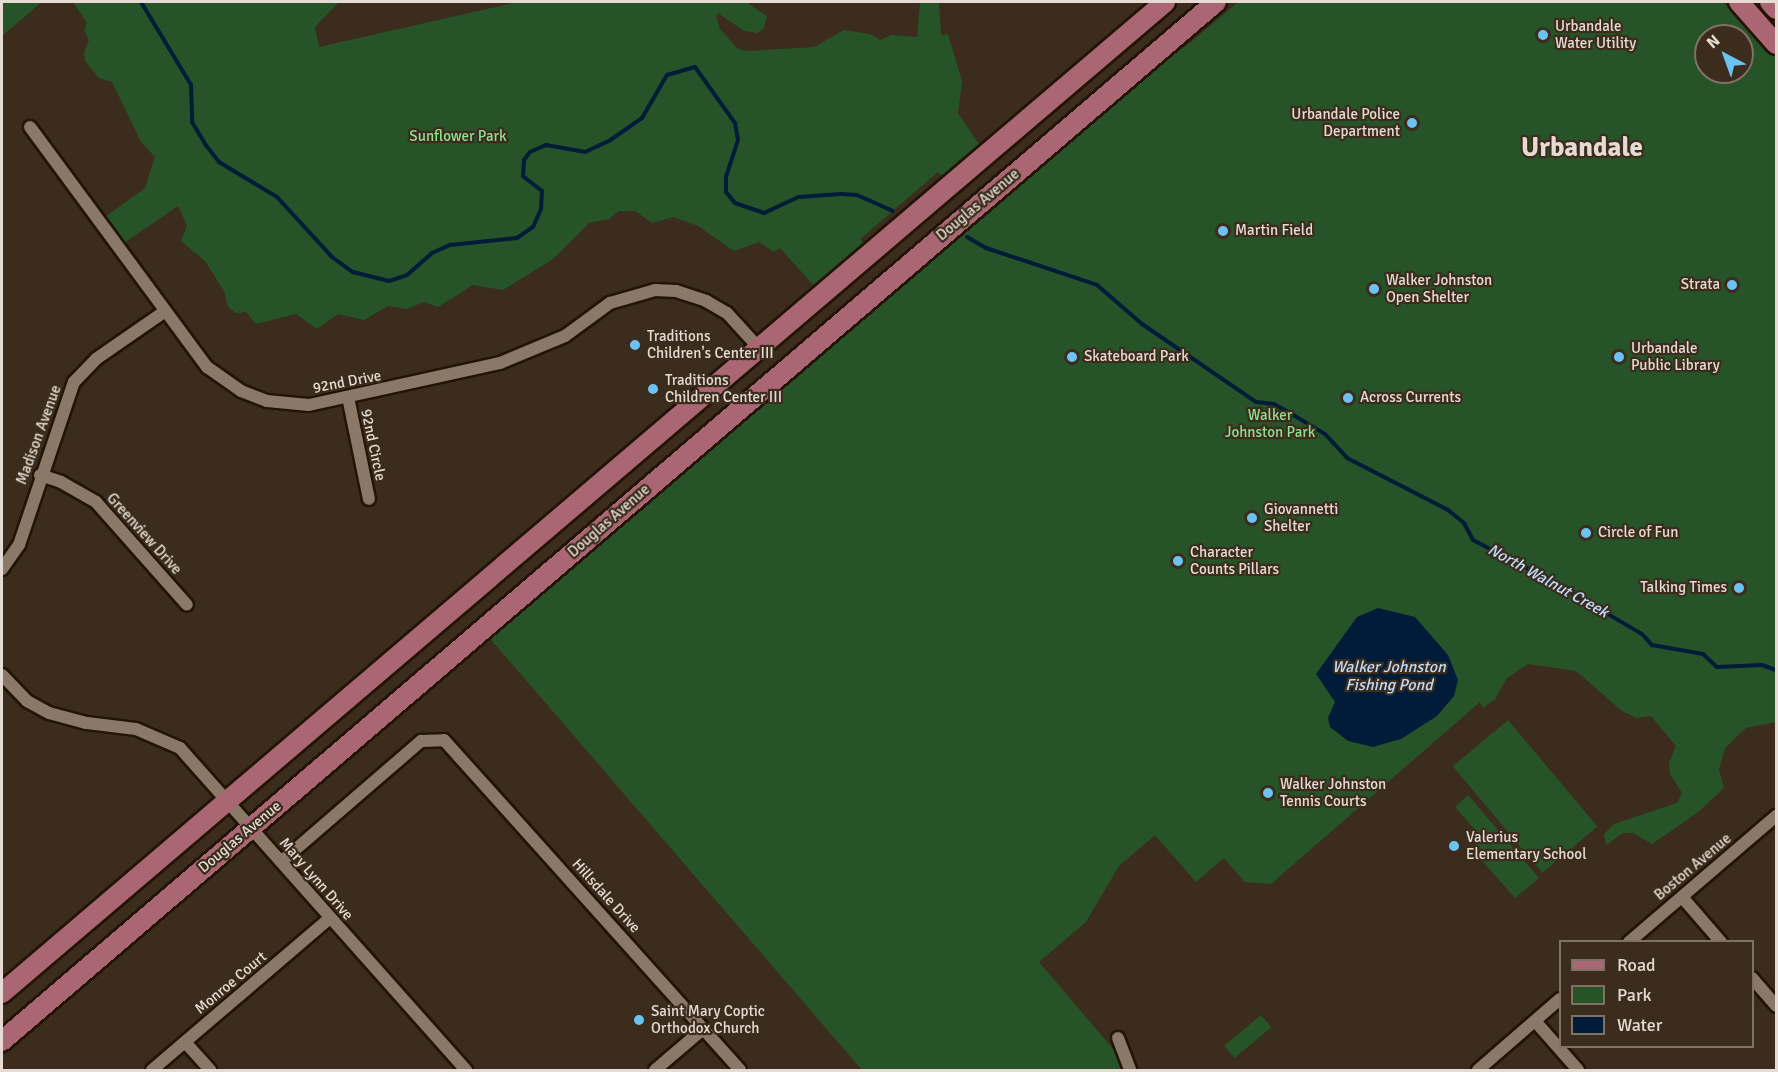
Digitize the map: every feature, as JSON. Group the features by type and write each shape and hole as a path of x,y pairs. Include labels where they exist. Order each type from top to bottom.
{"main road":[{"path":"2,993 1165,2"},
{"name":"Douglas Avenue","path":"2,1041 1216,2"},
{"path":"1739,2 1776,44"},
{"path":"1770,2 1776,9"}],"street":[{"name":"92nd Drive","path":"30,127 164,312 207,367 241,391 295,405 348,397 510,359 565,336 610,303 655,290 676,291 706,301 727,312 758,347"},
{"name":"Madison Avenue","path":"2,569 19,545 66,399 84,370 164,312"},
{"name":"92nd Circle","path":"348,397 369,499"},
{"name":"Greenview Drive","path":"40,475 61,482 96,502 187,605"},
{"name":"Mary Lynn Drive","path":"2,675 18,693 49,713 158,736 180,748 466,1071"},
{"name":"Hillsdale Drive","path":"282,861 421,741 436,738 449,744 740,1071"},
{"name":"Boston Avenue","path":"1631,940 1776,816"},
{"path":"1682,897 1719,940"},
{"name":"Monroe Court","path":"152,1071 330,918"},
{"path":"1754,980 1776,1006"},
{"path":"1478,1071 1559,1000"},
{"path":"1535,1021 1578,1071"},
{"path":"655,1071 703,1029"},
{"path":"1118,1038 1130,1071"},
{"path":"185,1042 210,1071"}],"green space":[{"path":"2,2 42,2 2,36"},
{"name":"Sunflower Park","path":"73,2 339,2 315,27 319,47 518,2 746,2 767,16 764,28 757,33 744,31 718,13 716,16 720,29 737,48 746,51 814,47 844,30 870,34 880,40 892,35 917,37 920,2 939,2 941,35 948,34 962,81 958,113 980,146 942,176 938,172 860,239 864,244 858,252 816,288 780,248 774,252 759,242 734,251 698,226 673,217 652,223 635,211 619,211 609,219 589,223 553,259 503,290 473,285 438,307 424,302 407,309 388,306 364,320 338,314 317,329 296,314 256,324 246,312 236,313 228,307 224,291 205,261 181,241 187,226 178,206 117,248 98,222 145,188 155,157 141,142 112,82 99,78 85,61 84,52 89,40 84,30 87,23"},
{"name":"Walker Johnston Park","path":"1238,2 1723,2 1745,24 1694,24 1694,84 1754,84 1754,33 1776,55 1776,722 1746,728 1725,748 1719,770 1724,788 1697,813 1652,844 1633,833 1623,833 1606,845 1604,834 1614,824 1677,803 1682,793 1670,774 1669,763 1676,746 1651,716 1637,718 1622,711 1576,671 1528,664 1507,678 1495,699 1483,708 1480,702 1271,884 1245,882 1224,858 1196,882 1155,835 1119,866 1086,922 1039,962 1114,1050 1122,1070 862,1070 487,635 876,302 901,285 1133,82 1190,43"},
{"path":"1508,720 1597,826 1542,873 1453,766"},
{"path":"1468,795 1539,878 1515,898 1471,848 1482,838 1455,807"},
{"path":"1261,1015 1271,1027 1235,1058 1224,1046"}],"water":[{"name":"Walker Johnston Fishing Pond","path":"1378,608 1415,617 1448,655 1458,680 1454,696 1437,716 1401,739 1373,747 1348,741 1330,727 1328,718 1335,702 1316,674 1357,617"}],"waterway":[{"name":"North Walnut Creek","path":"141,2 191,85 192,122 219,162 277,197 332,257 353,272 389,281 407,275 432,253 450,245 517,238 533,227 541,209 542,191 523,176 524,160 530,152 546,145 585,152 609,141 642,118 667,75 695,67 735,123 738,140 726,176 726,192 735,203 764,213 799,197 841,194 857,195 893,211"},
{"name":"North Walnut Creek","path":"967,237 986,248 1097,285 1142,324 1256,402 1274,404 1325,434 1347,458 1448,510 1464,523 1473,540 1555,583 1642,634 1652,645 1703,654 1717,667 1762,665 1776,670"}],"place":[{"name":"Urbandale Water Utility","path":"1543,35"},
{"name":"Urbandale Police Department","path":"1412,123"},
{"name":"Martin Field","path":"1223,231"},
{"name":"Strata","path":"1732,285"},
{"name":"Walker Johnston Open Shelter","path":"1374,289"},
{"name":"Traditions Children's Center III","path":"635,345"},
{"name":"Skateboard Park","path":"1072,357"},
{"name":"Urbandale Public Library","path":"1619,357"},
{"name":"Traditions Children Center III","path":"653,389"},
{"name":"Across Currents","path":"1348,398"},
{"name":"Giovannetti Shelter","path":"1252,518"},
{"name":"Circle of Fun","path":"1586,533"},
{"name":"Character Counts Pillars","path":"1178,561"},
{"name":"Talking Times","path":"1739,588"},
{"name":"Walker Johnston Tennis Courts","path":"1268,793"},
{"name":"Valerius Elementary School","path":"1454,846"},
{"name":"Saint Mary Coptic Orthodox Church","path":"639,1020"}],"district":[{"name":"Urbandale","path":"1582,148"}]}
